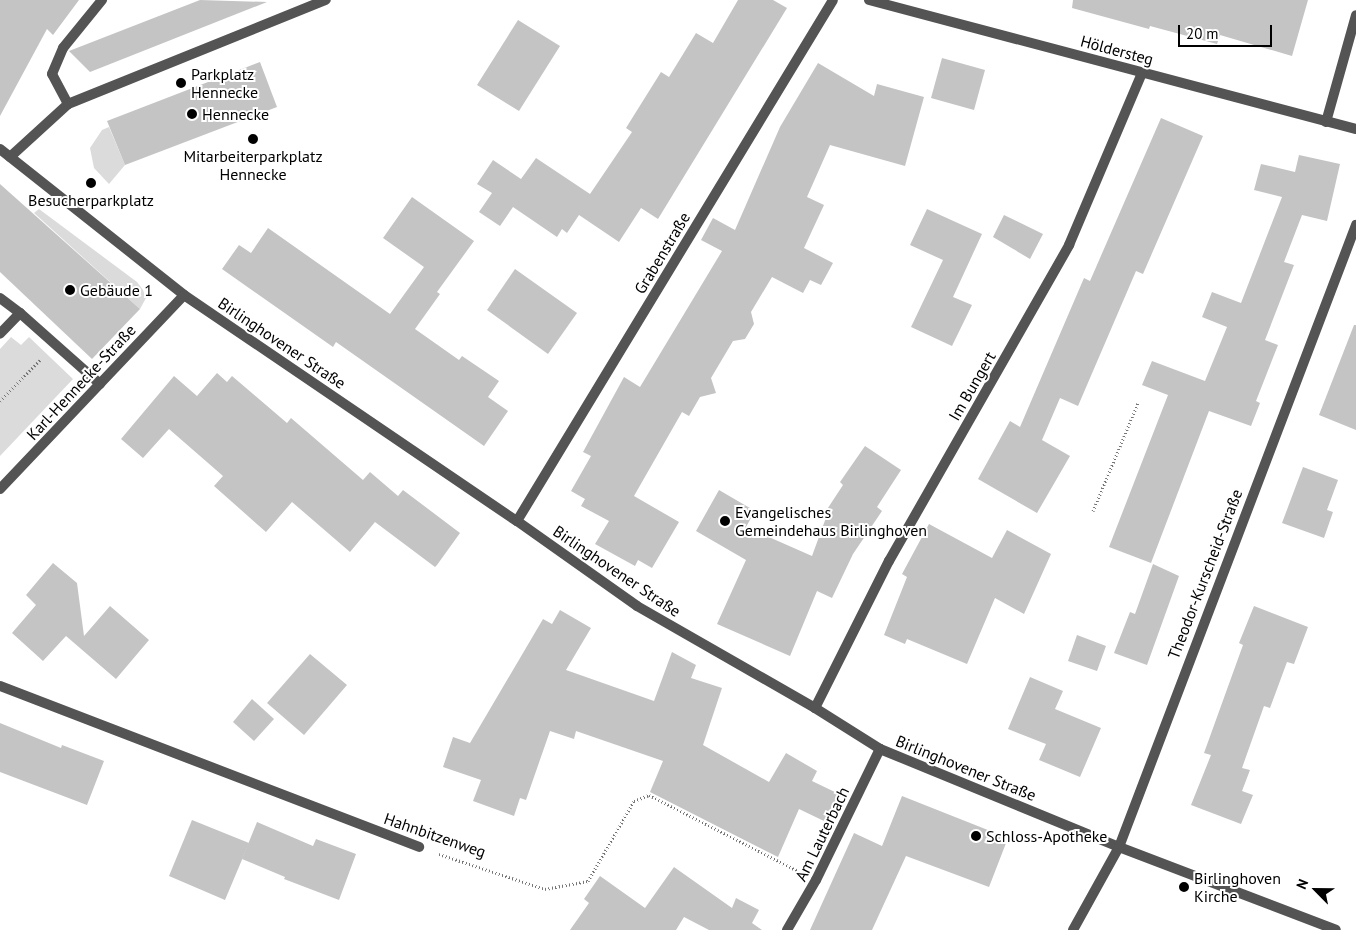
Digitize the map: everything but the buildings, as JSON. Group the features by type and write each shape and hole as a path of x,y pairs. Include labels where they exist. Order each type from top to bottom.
{"street":[{"path":"68,104 52,74 63,48 102,0"},
{"path":"10,157 68,104 326,0"},
{"name":"Grabenstraße","path":"517,521 833,0"},
{"name":"Höldersteg","path":"870,0 1356,129"},
{"path":"1326,122 1356,15"},
{"name":"Im Bungert","path":"815,708 889,561 1069,245 1142,72"},
{"name":"Birlinghovener Straße","path":"0,149 184,295 517,521 637,606 815,708 880,749 1119,847 1336,930"},
{"name":"Theodor-Kurscheid-Straße","path":"1073,930 1119,847 1194,644 1356,225"},
{"name":"Karl-Hennecke-Straße","path":"0,489 184,295"},
{"path":"0,298 20,313 100,384"},
{"path":"0,334 20,313"},
{"name":"Hahnbitzenweg","path":"0,686 419,847"},
{"name":"Am Lauterbach","path":"787,930 816,880 880,749"}],"path":[{"path":"0,402 54,343"},
{"path":"1093,511 1138,403"},
{"name":"Hahnbitzenweg","path":"419,847 545,889 588,881 634,801 649,795 816,880"}],"shaded area":[{"path":"109,127 125,165 109,184 94,168 90,148 102,130"},
{"path":"39,209 137,282 146,298 140,309 34,213"},
{"path":"11,337 21,345 29,337 73,379 0,456 0,349"}],"place":[{"name":"Parkplatz Hennecke","path":"181,83"},
{"name":"Hennecke","path":"192,114"},
{"name":"Mitarbeiterparkplatz Hennecke","path":"253,139"},
{"name":"Besucherparkplatz","path":"91,183"},
{"name":"Gebäude 1","path":"70,290"},
{"name":"Evangelisches Gemeindehaus Birlinghoven","path":"725,521"},
{"name":"Schloss-Apotheke","path":"976,836"},
{"name":"Birlinghoven Kirche","path":"1184,887"}]}
